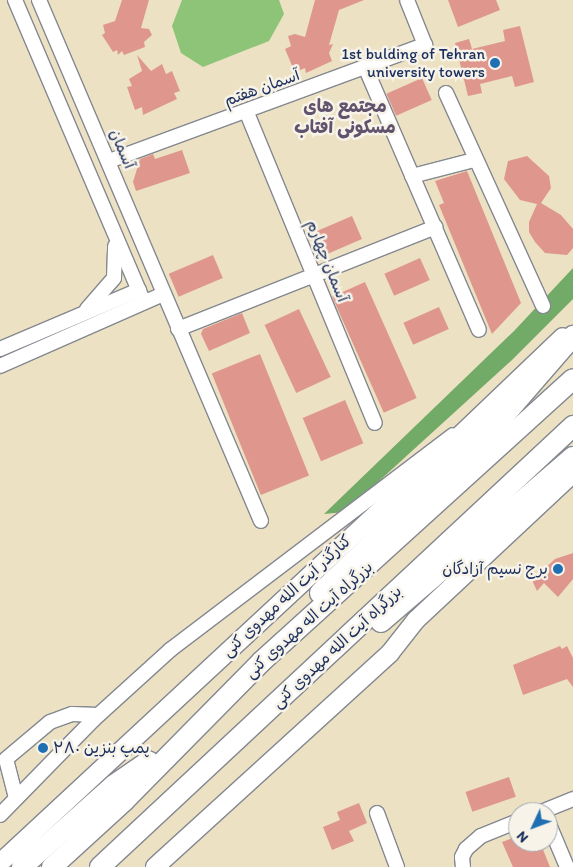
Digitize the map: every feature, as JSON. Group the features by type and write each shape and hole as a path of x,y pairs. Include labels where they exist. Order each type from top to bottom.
{"highway":[{"path":"261,662 278,636 342,570 496,425 573,336"},
{"name":"بزرگراه آیت اله مهدوی کنی","path":"52,867 124,801 182,739 261,662 573,379"},
{"name":"بزرگراه آیت الله مهدوی کنی","path":"100,867 335,651 573,426"},
{"path":"335,651 390,616 573,457"},
{"path":"22,867 114,786 182,739"},
{"path":"107,867 133,838"}],"main road":[{"name":"کنارگذر آیت الله مهدوی کنی","path":"0,863 466,430 573,328"},
{"path":"155,867 390,653 416,620 573,473"}],"street":[{"path":"15,0 141,296"},
{"name":"آسمان","path":"39,0 261,521"},
{"name":"آسمان هفتم","path":"109,161 247,113 425,45 407,0"},
{"path":"366,69 479,330"},
{"path":"446,93 474,160 542,306"},
{"name":"آسمان چهارم","path":"247,113 375,423"},
{"path":"412,176 474,160"},
{"path":"178,329 435,227"},
{"path":"84,313 114,278 117,263 113,230"},
{"path":"0,349 84,313 141,296 163,294"},
{"path":"0,366 141,296"},
{"path":"0,815 98,715 170,650 447,438 466,430"},
{"path":"16,798 6,759 50,722 72,714 98,715"},
{"path":"558,807 573,799"},
{"path":"377,813 397,867"},
{"path":"462,867 462,857 466,849 481,836 508,825"},
{"path":"558,846 567,867"}],"green space":[{"path":"182,0 279,0 284,14 269,41 203,67 181,53 172,26"},
{"path":"573,268 573,299 512,360 345,512 324,514 514,331"}],"building":[{"path":"122,0 149,0 141,28 149,29 152,35 144,42 145,47 124,55 122,51 118,55 117,50 113,52 102,35 105,33 103,25 115,21"},
{"path":"315,0 364,0 339,10 329,45 333,44 329,53 332,61 306,73 305,68 300,70 299,65 293,68 285,49 291,46 288,36 295,34 305,37"},
{"path":"448,0 496,0 500,10 458,27"},
{"name":"1st bulding of Tehran university towers","path":"520,26 534,82 515,87 512,76 480,84 482,93 468,96 455,43 469,39 472,49 505,41 503,30"},
{"path":"137,55 151,71 162,64 166,74 172,71 180,91 174,93 177,99 143,115 142,107 135,110 127,87 132,86 129,79 142,71"},
{"path":"422,78 432,100 396,116 386,94"},
{"path":"182,150 190,173 136,191 133,182 140,159 153,154 155,159"},
{"path":"527,156 549,176 551,188 541,203 561,215 573,229 573,248 567,255 545,253 535,242 529,232 529,222 537,204 520,200 504,179 508,161"},
{"path":"467,171 521,303 492,334 439,205 444,203 435,181"},
{"path":"352,216 362,239 325,255 317,252 310,234"},
{"path":"213,255 223,278 179,297 169,274"},
{"path":"420,258 430,280 394,296 384,274"},
{"path":"365,282 417,398 384,413 332,297"},
{"path":"439,307 449,329 413,345 403,323"},
{"path":"299,309 331,377 296,393 265,325"},
{"path":"242,313 250,333 209,351 201,334 203,329"},
{"path":"260,354 309,475 261,495 212,373"},
{"path":"345,400 363,443 321,461 303,418"},
{"name":"برج نسیم آزادگان","path":"573,553 573,579 558,597 544,583 537,591 532,580 555,559"},
{"path":"560,646 562,649 567,646 573,658 573,687 567,679 523,695 513,665"},
{"path":"509,777 516,797 472,812 466,792"},
{"path":"359,803 367,823 349,831 354,841 332,850 323,827 340,820 337,812"},
{"path":"508,840 508,852 544,852 550,867 513,867 502,842"}],"place":[{"name":"1st bulding of Tehran university towers","path":"495,63"},
{"name":"برج نسیم آزادگان","path":"558,569"},
{"name":"پمپ بنزین ۲۸۰","path":"43,748"}],"district":[{"name":"مجتمع های مسکونی آفتاب","path":"345,117"}]}
